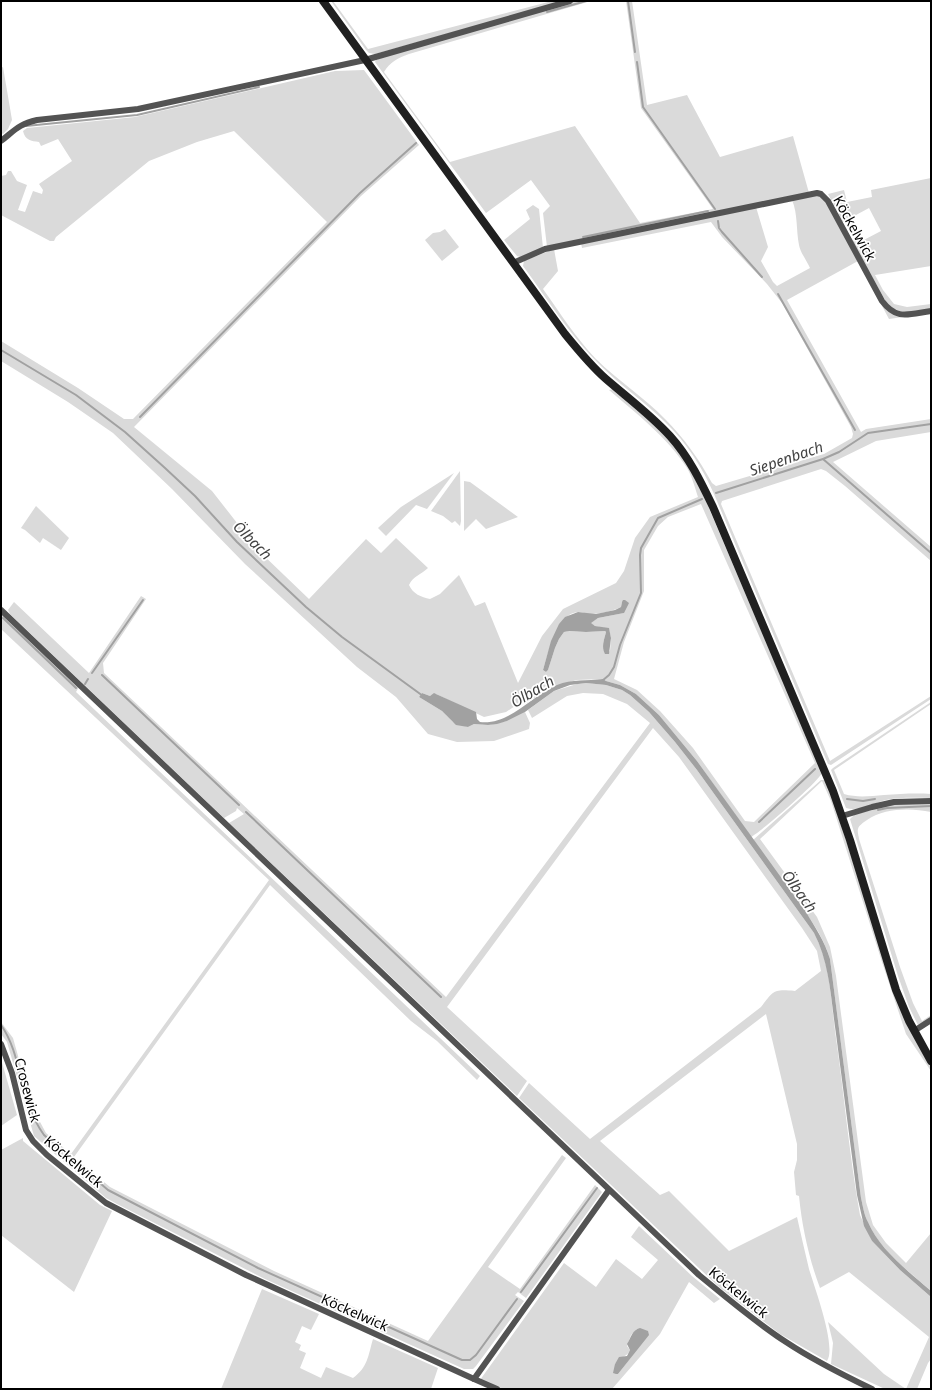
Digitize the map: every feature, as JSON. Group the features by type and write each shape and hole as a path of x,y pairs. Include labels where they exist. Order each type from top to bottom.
{"main road":[{"path":"323,1 578,350 606,379 666,432 683,451 695,470 810,735 842,816 896,990 914,1031 931,1061"}],"street":[{"path":"1,141 17,127 37,120 138,109 365,60 570,1"},
{"name":"Köckelwick","path":"513,263 545,249 811,194 821,194 828,201 887,308 892,312 900,314 931,311"},
{"name":"Köckelwick","path":"1,611 699,1275 758,1323 787,1343 823,1364 872,1389"},
{"path":"842,816 894,802 931,801"},
{"path":"914,1031 931,1020"},
{"name":"Crosewick","path":"1,1044 12,1073 26,1130 33,1141"},
{"name":"Köckelwick","path":"33,1141 93,1192 112,1206 253,1278 497,1389"},
{"path":"474,1379 609,1190"}],"shaded area":[{"path":"331,1 333,1 368,49 552,1 564,1 375,54 369,53 366,50"},
{"path":"575,1 591,1 409,54 395,61 384,72 450,162 575,126 640,223 713,209 641,108 626,1 632,1 647,105 687,95 720,157 793,136 809,193 756,207 768,247 761,261 773,282 777,286 810,268 800,248 792,200 818,195 825,199 892,313 931,313 889,319 858,261 787,300 861,432 866,429 931,419 931,432 876,441 833,462 931,547 931,561 845,486 826,471 821,469 722,501 721,504 830,761 931,696 931,699 831,765 828,764 714,494 699,465 673,430 590,355 560,318 523,266 524,261 554,249 558,271 543,289 568,325 596,359 648,403 672,426 691,449 712,483 716,486 824,454 852,438 853,434 851,427 782,303 767,284 722,237 711,222 582,248 581,243 547,247 543,213 550,206 531,180 486,213 375,62 376,60 389,55"},
{"path":"3,67 12,120 8,129 3,134 1,133 1,68"},
{"path":"364,70 419,145 361,196 134,427 212,491 259,551 309,599 366,539 381,553 396,538 428,568 415,578 409,585 415,593 420,596 430,599 440,594 459,575 475,606 485,602 518,683 542,636 563,609 616,583 624,571 635,538 650,517 698,497 689,471 679,457 651,426 609,390 613,389 638,409 673,442 699,485 822,773 789,806 751,837 697,761 659,715 636,694 620,685 603,679 576,680 543,692 525,704 524,700 506,712 484,717 436,694 430,696 422,693 419,697 442,711 453,722 468,727 474,724 488,725 507,721 525,712 530,723 529,729 494,741 457,742 428,734 396,697 357,667 245,564 172,489 113,433 68,402 1,361 1,341 78,388 124,419 133,419 327,222 234,131 197,142 149,161 56,237 54,241 50,241 1,215 1,176 6,175 8,171 11,171 17,181 27,185 18,210 25,212 33,191 42,194 43,190 39,184 72,161 58,139 41,146 39,142 27,138 23,131 27,128 135,117 335,71","holes":["701,504 815,763 754,822 745,821 693,748 660,711 637,690 614,679 624,642 644,591 644,550 658,526 668,517","622,602 624,613 598,618 590,623 595,626 609,629 611,638 610,651 606,654 604,652 603,643 605,631 564,632 555,648 548,670 546,672 543,670 554,635 564,619 571,614 578,612 591,614 610,611 621,607"]},
{"path":"931,178 931,266 875,275 883,290 894,304 907,307 931,304 931,309 907,312 900,311 889,307 852,241 857,238 860,242 881,231 869,208 843,222 828,194 844,190 847,202 872,197 871,190"},
{"path":"533,205 539,209 543,248 520,257 517,256 504,240 530,219 526,210"},
{"path":"445,229 459,247 442,261 425,240 433,233 440,232"},
{"path":"460,471 460,526 455,521 452,523 443,516 431,511"},
{"path":"454,473 427,509 416,505 386,536 378,528 401,507"},
{"path":"464,481 470,482 518,517 486,529 476,519 464,531"},
{"path":"36,506 69,538 61,550 43,538 40,543 21,528"},
{"path":"141,596 146,599 103,663 104,673 446,997 650,723 627,704 603,694 583,693 567,696 532,718 528,710 554,691 577,684 586,683 606,685 622,690 649,712 697,770 814,933 819,944 827,968 829,980 860,1215 872,1241 900,1270 931,1297 931,1359 917,1389 906,1389 929,1337 849,1272 820,1288 806,1243 799,1196 796,1195 794,1172 797,1160 797,1144 766,1014 600,1141 660,1195 669,1191 729,1251 797,1217 809,1269 820,1302 827,1330 829,1354 827,1361 780,1334 719,1287 519,1098 529,1083 590,1139 761,1007 771,994 782,990 795,991 821,971 817,951 802,928 679,757 653,728 447,1007 527,1081 517,1096 229,823 244,814 237,808 236,811 224,818 10,614 8,610 14,602 89,673"},
{"path":"623,600 629,603 624,613 598,618 591,623 595,626 609,628 611,638 609,654 605,654 603,649 605,631 564,632 555,648 548,670 546,672 543,670 551,641 559,624 565,617 578,612 596,614 615,610 621,607"},
{"path":"3,615 79,687 76,692 480,1076 477,1080 437,1041 411,1021 270,885 74,1157 110,1187 274,1271 428,1341 562,1155 566,1158 488,1267 520,1289 595,1185 602,1192 526,1298 518,1292 515,1295 524,1301 473,1369 464,1369 265,1279 117,1204 106,1198 34,1136 7,1042 1,1034 1,1022 13,1038 33,1109 46,1133 71,1154 269,880 1,629 1,616"},
{"path":"603,679 620,685 636,694 659,715 697,761 806,912 820,935 830,959 861,1198 865,1213 879,1242 895,1260 931,1291 931,1297 900,1270 872,1241 864,1226 857,1195 827,969 814,933 697,770 675,742 649,712 630,695 622,690 606,685 586,683 570,685 554,691 525,712 507,721 488,725 474,724 468,727 456,725 442,711 419,697 422,693 430,696 434,693 476,712 477,719 480,722 491,722 511,715 547,690 557,685 574,681"},
{"path":"931,702 931,704 834,770 844,794 864,796 931,794 931,798 892,799 856,809 846,808 831,770"},
{"path":"821,780 824,780 827,783 907,1024 931,1067 931,1071 906,1034 831,801 822,781 760,839 817,917 830,947 836,976 866,1202 873,1225 886,1243 906,1263 931,1233 931,1291 887,1251 873,1232 866,1216 861,1198 830,959 814,924 753,840"},
{"path":"931,803 931,812 915,810 890,811 867,820 860,825 858,830 859,839 913,1003 922,1021 931,1015 931,1018 918,1025 909,1007 898,976 850,819 855,814 895,804"},
{"path":"1,1059 17,1115 1,1126"},
{"path":"23,1138 23,1141 100,1205 112,1211 74,1292 1,1235 1,1150"},
{"path":"639,1226 692,1276 720,1299 714,1303 689,1282 660,1334 612,1389 501,1389 480,1380 564,1263 596,1287 616,1259 642,1279 658,1260 631,1237","holes":["637,1329 632,1356 618,1374 615,1364 619,1359 629,1353 630,1350 627,1346 631,1335"]},
{"path":"262,1289 319,1314 311,1330 302,1326 295,1342 301,1345 299,1350 306,1353 300,1368 321,1378 326,1367 353,1378 365,1365 373,1339 438,1368 431,1389 221,1389"},
{"path":"828,1322 884,1374 906,1389 885,1389 831,1364 833,1343"},
{"path":"640,1328 648,1331 649,1335 618,1374 613,1373 615,1364 619,1357 627,1356 630,1350 627,1344 632,1334 635,1330"}],"waterway":[{"path":"547,12 586,1"},
{"path":"628,1 635,52"},
{"path":"637,62 643,107 715,209"},
{"path":"26,126 137,115 259,87"},
{"path":"140,417 360,193 416,143"},
{"path":"583,237 708,211"},
{"path":"718,221 719,228 722,232 762,277"},
{"path":"778,294 855,430"},
{"name":"Ölbach","path":"1,350 76,395 125,432 195,496 237,542 306,607 342,637 423,696"},
{"name":"Siepenbach","path":"716,493 823,459 839,452 868,433 931,424"},
{"path":"823,459 931,553"},
{"name":"Siepenbach","path":"602,681 609,675 614,667 620,645 641,593 641,548 658,518 702,499"},
{"path":"92,673 143,600"},
{"path":"3,618 76,688"},
{"path":"102,675 239,805"},
{"path":"85,684 88,679"},
{"path":"759,822 815,769"},
{"path":"847,799 863,801 875,799"},
{"path":"878,810 887,808 931,806"},
{"path":"246,812 441,997"},
{"path":"1,1025 8,1037 18,1064 30,1108 44,1135 108,1190 258,1268 462,1360 470,1360 476,1355 517,1299"},
{"path":"521,1292 597,1188"}]}
